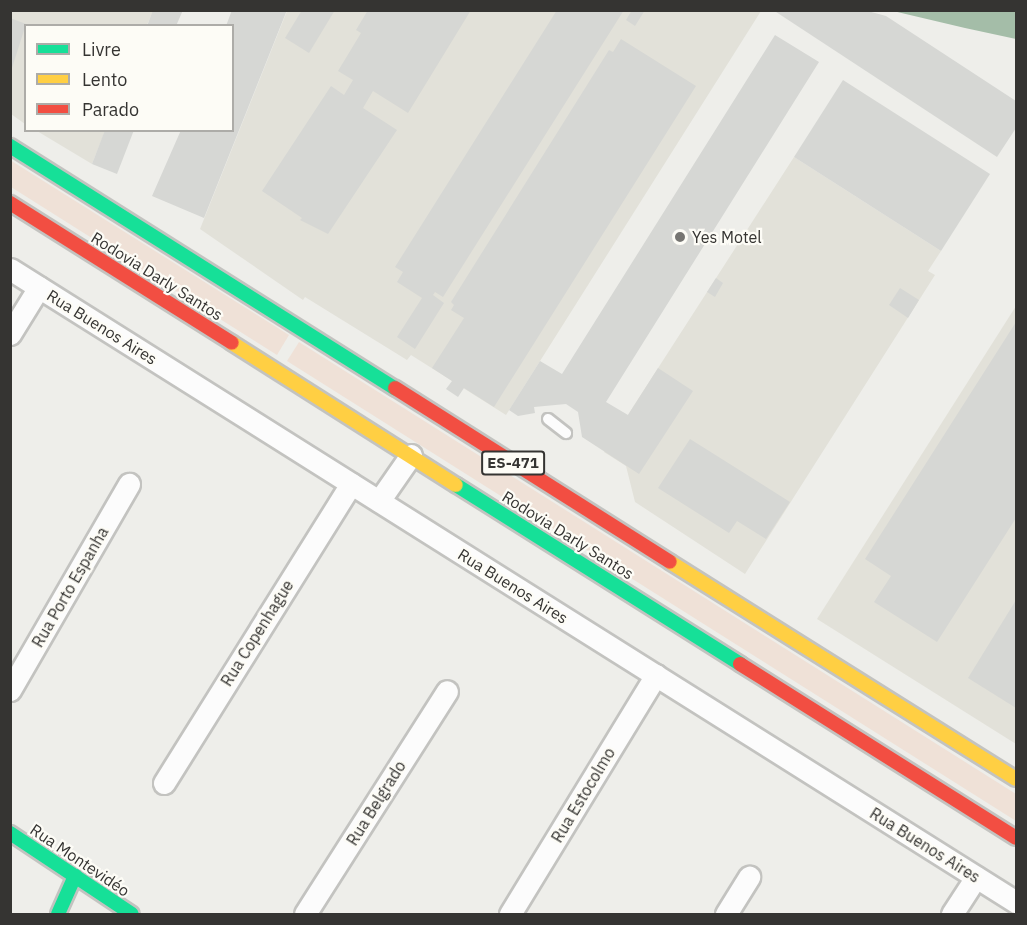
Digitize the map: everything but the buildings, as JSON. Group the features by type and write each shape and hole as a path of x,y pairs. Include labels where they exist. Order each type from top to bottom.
{"main road":[{"name":"Rodovia Darly Santos","path":"10,146 1017,779"},
{"name":"Rodovia Darly Santos","path":"10,203 1017,838"},
{"name":"Rua Montevidéo","path":"10,833 132,915"},
{"path":"58,915 75,876"}],"street":[{"name":"Rua Buenos Aires","path":"10,269 1017,902"},
{"path":"10,334 39,287"},
{"path":"379,501 411,455"},
{"name":"Rua Porto Espanha","path":"10,690 129,484"},
{"name":"Rua Copenhague","path":"164,783 351,484"},
{"name":"Rua Estocolmo","path":"510,915 656,675"},
{"name":"Rua Belgrado","path":"305,915 447,691"},
{"path":"726,915 749,877"},
{"path":"952,915 976,877"}],"lane":[{"path":"548,419 566,434"}],"shaded area":[{"path":"10,11 153,11 147,24 24,24 24,123 11,114"},
{"path":"287,11 761,11 506,415 411,355 407,360 305,297 303,300 200,229"},
{"path":"893,11 1016,11 1016,39 965,28"},
{"path":"39,132 105,132 92,164"},
{"path":"794,157 941,251 928,271 935,275 745,574 635,502 626,466 604,452"},
{"path":"10,160 289,335 277,355 11,187"},
{"path":"1016,306 1016,744 817,619"},
{"path":"299,342 1016,794 1016,821 287,361"}],"traffic: fast":[{"path":"10,146 395,388"},
{"path":"456,485 740,664"},
{"path":"10,833 132,914"},
{"path":"58,914 75,876"}],"traffic: slow":[{"path":"232,343 456,485"},
{"path":"670,562 1016,779"}],"traffic: jam":[{"path":"10,203 232,343"},
{"path":"395,388 670,562"},
{"path":"740,664 1016,838"}],"place":[{"name":"Yes Motel","path":"680,237"}]}
